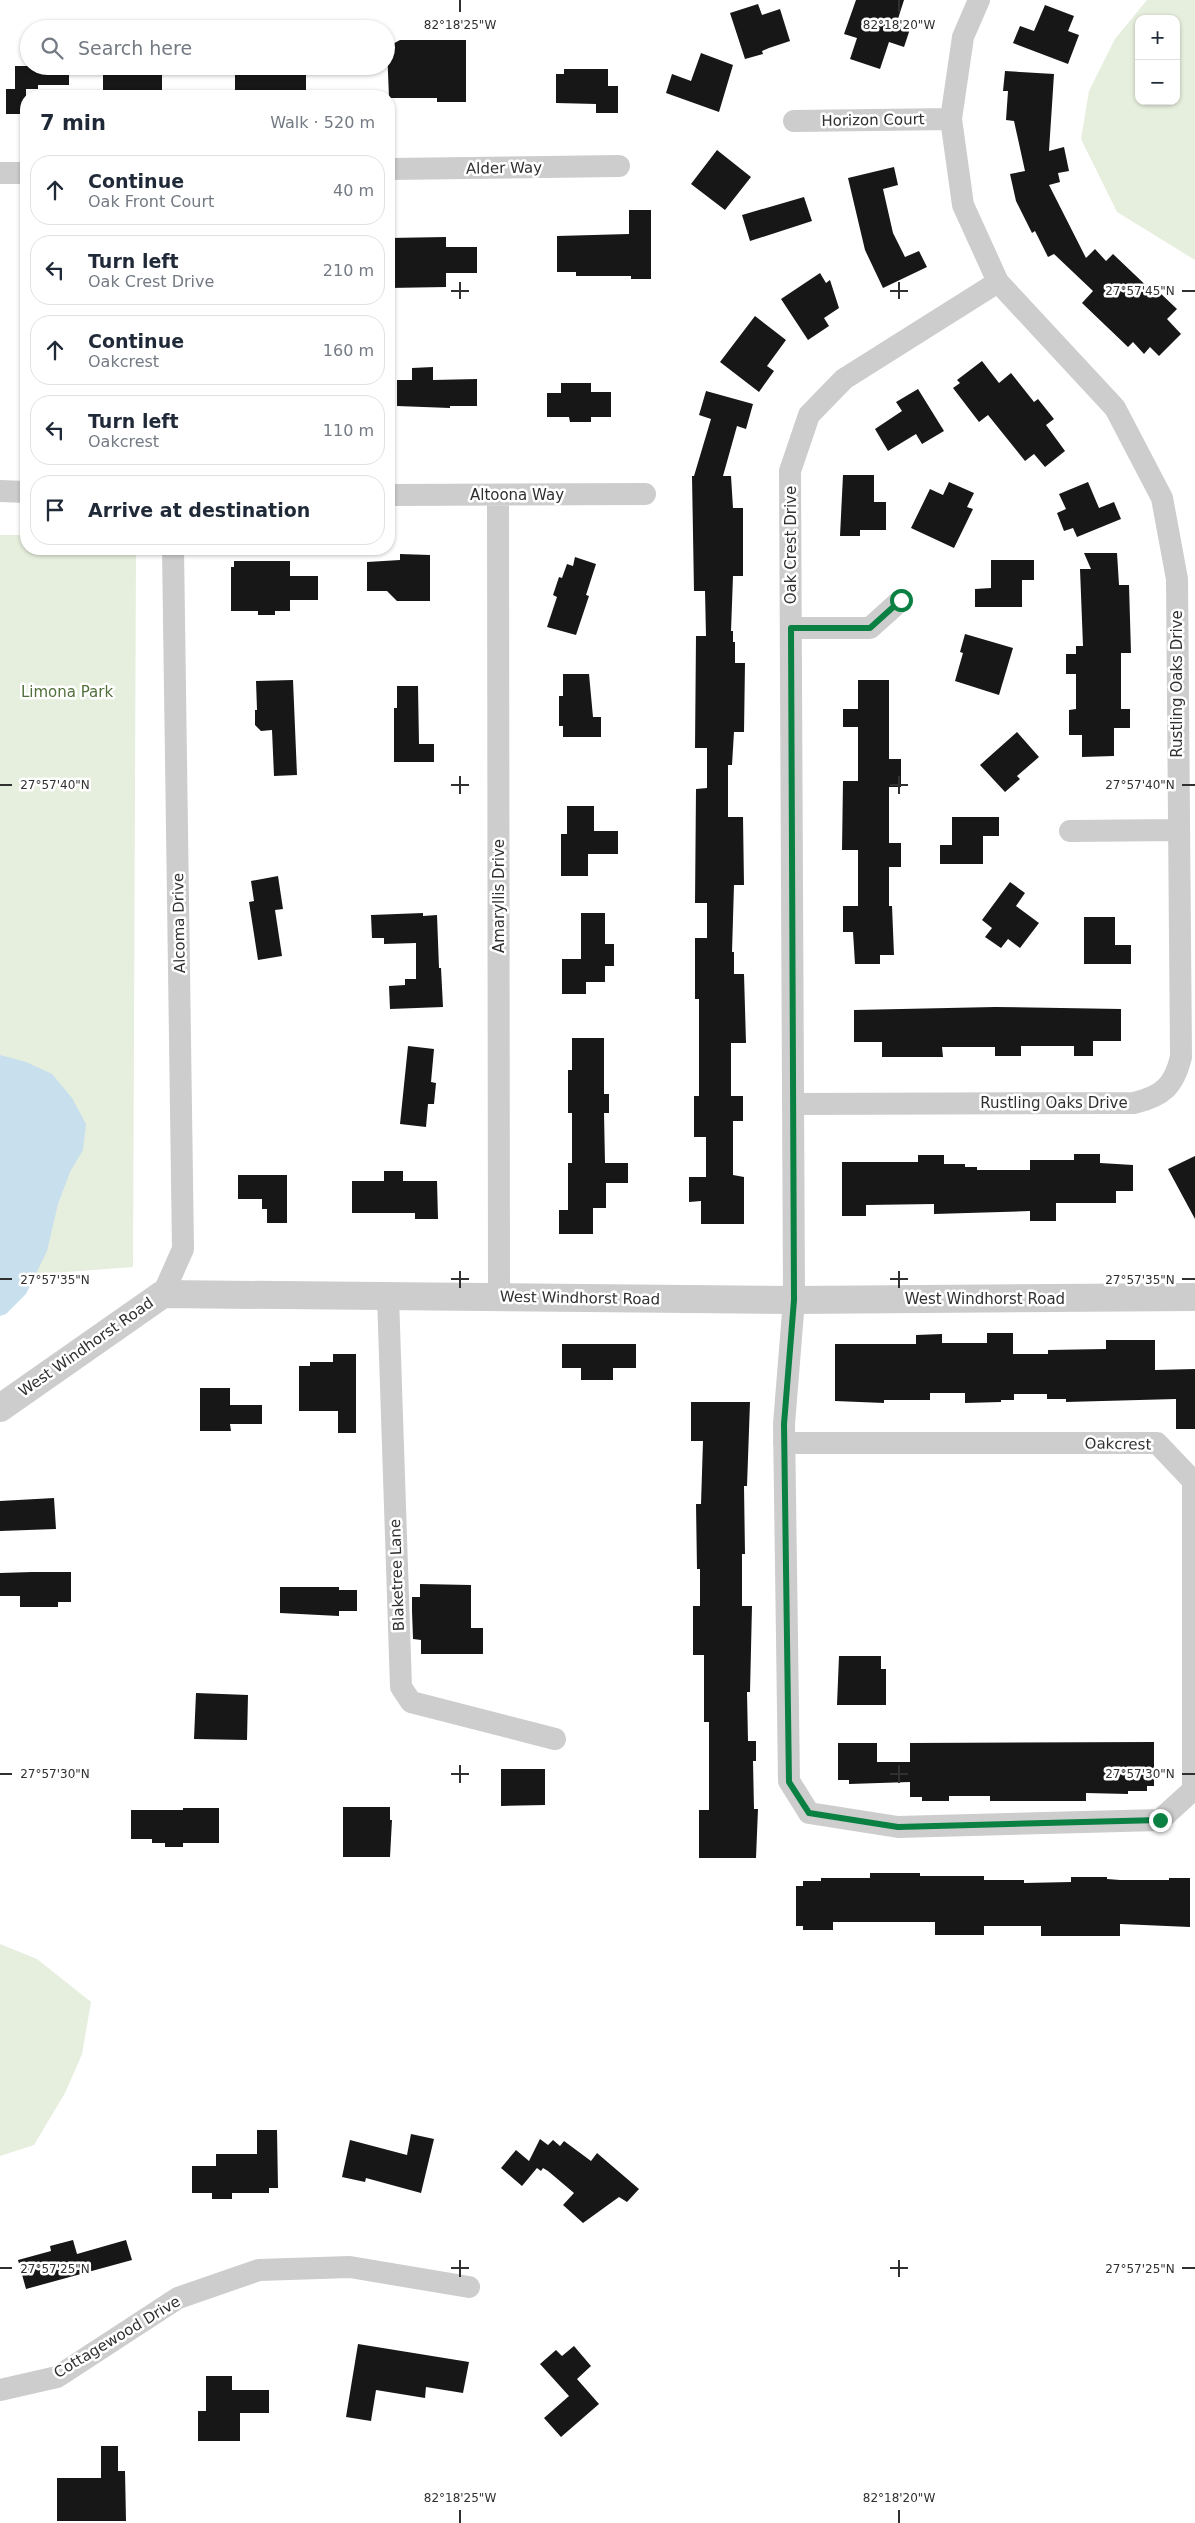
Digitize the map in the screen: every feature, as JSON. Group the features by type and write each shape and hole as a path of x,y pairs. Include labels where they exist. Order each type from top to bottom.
{"street":[{"name":"Rustling Oaks Drive","path":"793,1104 1134,1103 1153,1098 1166,1088 1177,1076 1181,1057 1177,578 1162,498 1115,408 998,282 963,205 951,119 963,37 979,0"},
{"name":"Horizon Court","path":"794,121 951,119"},
{"name":"Alder Way","path":"395,169 619,166"},
{"path":"0,173 20,173"},
{"name":"Oak Crest Drive","path":"794,1300 790,471 809,415 844,379 998,282"},
{"path":"0,491 20,492"},
{"name":"Altoona Way","path":"395,495 645,494"},
{"name":"Amaryllis Drive","path":"498,496 499,1297"},
{"name":"Alcoma Drive","path":"163,1294 183,1249 173,555"},
{"path":"791,628 870,628 901,600"},
{"path":"1070,831 1178,830"},
{"name":"West Windhorst Road","path":"0,1408 163,1294 794,1300 1195,1297"},
{"name":"Blaketree Lane","path":"388,1296 401,1687 411,1702 555,1739"},
{"name":"Oakcrest","path":"784,1443 1157,1443 1193,1481 1193,1790 1160,1820 898,1827 809,1813 789,1782 784,1443 794,1300"},
{"name":"Cottagewood Drive","path":"0,2390 57,2377 178,2298 259,2270 350,2267 469,2287"}],"green space":[{"path":"1147,0 1195,0 1195,260 1117,212 1081,139 1089,91 1115,39"},
{"name":"Limona Park","path":"0,535 20,535 20,555 136,555 133,1267 0,1277"},
{"path":"0,1944 37,1959 91,2002 82,2054 65,2093 34,2145 0,2156"}],"water":[{"path":"0,1055 26,1062 52,1074 72,1098 86,1124 83,1150 70,1172 58,1204 47,1251 26,1294 6,1314 0,1316"}],"building":[{"path":"856,0 904,0 896,25 910,29 904,47 889,42 880,69 850,59 857,38 844,34"},
{"path":"758,4 762,15 780,9 790,41 762,51 763,54 745,59 730,13"},
{"path":"1045,5 1074,16 1068,31 1079,35 1068,64 1013,43 1020,26 1034,31"},
{"path":"400,40 466,40 466,102 437,102 437,98 395,98 395,90 389,90 388,75 395,75 395,43"},
{"path":"701,53 733,65 719,112 666,93 672,74 691,81"},
{"path":"15,66 20,66 20,75 69,75 69,85 38,85 38,89 20,90 20,114 6,114 6,89 15,89"},
{"path":"564,69 608,69 608,86 618,86 618,113 596,113 596,104 556,103 556,74 564,74"},
{"path":"1005,71 1054,74 1049,151 1064,147 1069,171 1058,173 1060,182 1049,185 1086,258 1095,249 1106,261 1113,254 1155,294 1158,291 1177,309 1167,319 1181,334 1159,356 1150,347 1144,354 1133,342 1128,347 1082,303 1093,291 1054,254 1048,257 1035,231 1032,233 1016,201 1010,174 1025,171 1014,121 1006,120 1008,91 1003,91"},
{"path":"103,75 162,75 162,90 103,90"},
{"path":"235,75 306,75 306,90 235,90"},
{"path":"717,150 751,177 725,210 691,184"},
{"path":"894,167 898,185 883,189 893,233 905,257 919,251 927,267 883,288 865,250 848,178"},
{"path":"804,197 812,221 750,241 742,215"},
{"path":"629,210 651,210 651,279 631,279 631,276 576,276 576,272 557,272 557,236 629,234"},
{"path":"446,237 446,247 477,247 477,273 446,273 446,287 395,288 395,238"},
{"path":"820,273 826,283 830,280 839,308 824,318 829,326 808,340 781,299"},
{"path":"755,316 786,340 767,366 774,371 759,392 720,362"},
{"path":"982,361 999,383 1011,373 1034,402 1038,399 1054,419 1046,425 1065,451 1045,467 1034,454 1025,461 988,415 979,422 953,388 960,383 957,380"},
{"path":"433,367 433,380 477,379 477,406 450,406 450,408 397,406 397,380 412,380 412,368"},
{"path":"561,383 591,383 591,392 611,392 611,417 591,417 591,422 570,422 569,417 547,417 547,393 561,393"},
{"path":"918,389 944,431 922,444 916,434 888,451 875,429 902,411 896,402"},
{"path":"706,391 753,404 746,429 737,426 723,476 731,476 733,508 743,508 743,576 733,576 731,631 733,631 733,642 735,642 735,663 745,663 744,732 734,732 732,765 728,765 728,817 743,817 744,885 734,885 732,952 734,952 734,974 744,974 746,1043 731,1043 731,1096 743,1096 743,1121 733,1121 733,1175 744,1177 744,1224 701,1224 701,1201 689,1202 689,1177 706,1177 706,1137 694,1137 694,1096 699,1096 699,999 695,999 695,938 707,938 707,903 695,903 696,789 707,788 707,748 695,748 696,636 706,636 705,591 694,591 692,476 694,476 711,419 699,415"},
{"path":"843,475 874,475 874,502 886,502 886,530 860,530 860,536 840,536"},
{"path":"949,482 974,493 967,507 973,509 954,548 911,528 930,489 943,495"},
{"path":"1088,482 1099,508 1114,502 1121,519 1077,537 1073,528 1064,531 1057,513 1066,509 1059,494"},
{"path":"1084,553 1117,553 1119,585 1129,585 1131,653 1121,653 1121,709 1130,709 1130,728 1114,728 1114,756 1082,757 1082,735 1069,735 1069,710 1076,709 1076,674 1066,674 1066,654 1076,654 1076,646 1083,646 1080,569 1091,569"},
{"path":"400,554 430,555 430,601 397,601 387,591 367,591 367,562 400,560"},
{"path":"575,557 596,564 586,595 589,596 576,635 547,627 557,597 553,595 559,577 562,578 567,564 573,566"},
{"path":"991,560 1034,560 1034,580 1022,580 1022,607 975,607 975,589 991,588"},
{"path":"234,561 290,561 290,576 318,576 318,600 290,600 290,611 275,611 275,615 258,615 258,611 231,611 231,567 234,567"},
{"path":"965,634 1013,648 999,695 955,681 963,653 960,652"},
{"path":"563,674 589,674 593,717 601,717 601,737 563,737 563,726 559,726 559,696 563,696"},
{"path":"293,680 297,775 274,776 272,730 261,731 255,725 255,710 257,710 256,681"},
{"path":"858,680 889,680 889,759 901,759 901,787 889,787 889,843 901,843 901,867 889,867 889,906 892,906 894,955 880,955 880,964 855,964 853,932 843,932 843,906 858,906 858,850 842,850 843,781 858,781 858,727 843,727 843,709 858,709"},
{"path":"397,686 418,686 419,744 434,744 434,762 394,762 394,708 397,708"},
{"path":"1017,732 1039,757 1017,776 1020,779 1005,792 980,765"},
{"path":"567,806 594,806 594,831 618,831 618,854 588,854 588,876 561,876 561,834 567,834"},
{"path":"952,817 999,817 999,836 983,836 983,864 940,864 940,845 952,845"},
{"path":"278,876 283,909 275,910 282,956 258,960 249,902 254,901 251,881"},
{"path":"1010,882 1025,893 1016,906 1039,923 1020,948 1008,939 1001,948 985,937 992,928 982,920"},
{"path":"423,913 423,916 437,915 443,1007 390,1009 389,986 405,985 405,979 416,979 416,943 384,944 384,938 372,938 371,915"},
{"path":"581,913 605,913 605,944 614,944 614,966 605,966 605,982 586,982 586,994 562,994 562,959 581,959"},
{"path":"1084,917 1115,917 1115,945 1131,945 1131,964 1084,964"},
{"path":"995,1007 1121,1009 1121,1041 1093,1041 1093,1056 1074,1056 1074,1046 1021,1046 1021,1056 995,1056 995,1047 942,1047 943,1057 882,1057 882,1042 854,1042 854,1010"},
{"path":"572,1038 604,1038 604,1094 609,1094 609,1113 604,1113 605,1163 628,1163 628,1183 606,1183 606,1208 593,1208 593,1234 559,1234 559,1210 568,1210 568,1163 572,1163 572,1113 568,1113 568,1070 572,1070"},
{"path":"408,1046 434,1049 431,1082 436,1083 434,1104 428,1104 426,1127 400,1124"},
{"path":"1074,1154 1100,1154 1100,1163 1133,1165 1133,1191 1116,1191 1116,1203 1056,1203 1056,1221 1030,1221 1030,1211 934,1214 934,1204 866,1205 866,1216 842,1216 842,1162 918,1162 918,1155 944,1155 944,1164 965,1164 965,1167 977,1167 977,1170 1030,1170 1030,1160 1074,1160"},
{"path":"1195,1156 1195,1219 1168,1169"},
{"path":"384,1171 403,1171 403,1181 437,1181 438,1219 415,1219 415,1213 352,1213 352,1181 384,1181"},
{"path":"238,1175 287,1175 287,1223 267,1223 267,1209 262,1209 262,1199 238,1199"},
{"path":"987,1333 1013,1333 1013,1354 1048,1354 1048,1350 1106,1349 1106,1340 1155,1340 1155,1370 1195,1369 1195,1429 1176,1429 1176,1399 1066,1402 1066,1399 1047,1399 1047,1394 1014,1394 1014,1400 965,1403 965,1393 930,1393 930,1400 884,1400 884,1403 835,1401 835,1344 916,1344 916,1335 942,1334 942,1343 987,1343"},
{"path":"562,1344 636,1344 636,1368 613,1368 613,1380 581,1380 581,1368 562,1368"},
{"path":"333,1354 356,1354 356,1433 338,1433 338,1411 299,1411 299,1366 310,1366 310,1362 333,1362"},
{"path":"200,1388 230,1388 230,1405 262,1405 262,1424 230,1424 231,1431 200,1431"},
{"path":"691,1402 750,1402 747,1486 744,1486 745,1554 742,1554 742,1606 752,1606 750,1692 747,1692 748,1741 756,1741 756,1761 753,1761 754,1809 758,1809 756,1858 699,1858 699,1810 709,1810 709,1722 704,1722 704,1655 693,1655 693,1606 700,1606 700,1569 697,1569 696,1504 701,1504 703,1441 691,1441"},
{"path":"54,1498 56,1529 0,1531 0,1501"},
{"path":"71,1572 71,1602 58,1602 58,1607 20,1607 20,1596 0,1596 0,1573"},
{"path":"420,1584 471,1585 471,1628 483,1628 483,1654 421,1654 421,1640 413,1639 412,1611 412,1597 420,1597"},
{"path":"280,1587 339,1587 339,1590 357,1590 357,1611 339,1611 339,1616 280,1613"},
{"path":"839,1656 881,1656 881,1669 886,1669 886,1705 837,1705"},
{"path":"196,1693 248,1695 247,1740 194,1739"},
{"path":"1154,1742 1154,1786 1147,1786 1147,1791 1128,1791 1128,1794 1086,1793 1086,1801 990,1801 990,1796 949,1796 949,1801 922,1801 922,1797 910,1797 910,1782 849,1784 849,1780 838,1780 838,1743 877,1743 877,1762 910,1762 910,1743"},
{"path":"501,1769 545,1769 545,1805 501,1806"},
{"path":"343,1807 390,1807 390,1820 392,1820 390,1857 343,1857"},
{"path":"183,1808 219,1808 219,1843 183,1843 183,1847 165,1847 165,1843 152,1843 152,1839 131,1839 131,1810 183,1810"},
{"path":"870,1873 920,1873 920,1876 984,1876 984,1880 1024,1880 1024,1883 1071,1882 1071,1877 1107,1877 1107,1879 1120,1880 1190,1878 1190,1927 1120,1924 1120,1936 1041,1936 1041,1926 984,1926 984,1935 935,1935 935,1922 833,1922 833,1930 803,1930 803,1926 796,1926 796,1886 803,1886 803,1881 821,1881 821,1878 870,1878"},
{"path":"257,2130 277,2130 278,2188 269,2188 269,2193 232,2193 232,2199 212,2199 212,2193 192,2193 192,2166 216,2166 216,2154 257,2154"},
{"path":"411,2134 434,2139 421,2193 366,2178 365,2182 342,2177 350,2140 407,2155"},
{"path":"540,2139 548,2145 553,2140 560,2146 564,2141 591,2161 597,2153 639,2189 627,2202 619,2197 583,2223 563,2205 574,2193 548,2171 543,2168 541,2171 537,2168 522,2186 501,2168 516,2150 529,2161"},
{"path":"73,2240 77,2254 126,2240 132,2260 26,2289 18,2260 51,2251 50,2246"},
{"path":"358,2344 469,2362 463,2393 426,2387 425,2398 376,2390 371,2421 346,2417"},
{"path":"574,2346 591,2366 577,2379 599,2404 561,2437 544,2418 569,2396 540,2364 556,2350 562,2356"},
{"path":"206,2376 232,2376 232,2390 269,2390 269,2413 240,2413 240,2441 198,2441 198,2411 206,2411"},
{"path":"101,2446 118,2446 118,2471 125,2471 126,2521 57,2521 57,2478 101,2478"}],"route":[{"path":"901,600 870,628 791,628 794,1300 784,1424 789,1782 809,1813 898,1827 1160,1820"}]}
